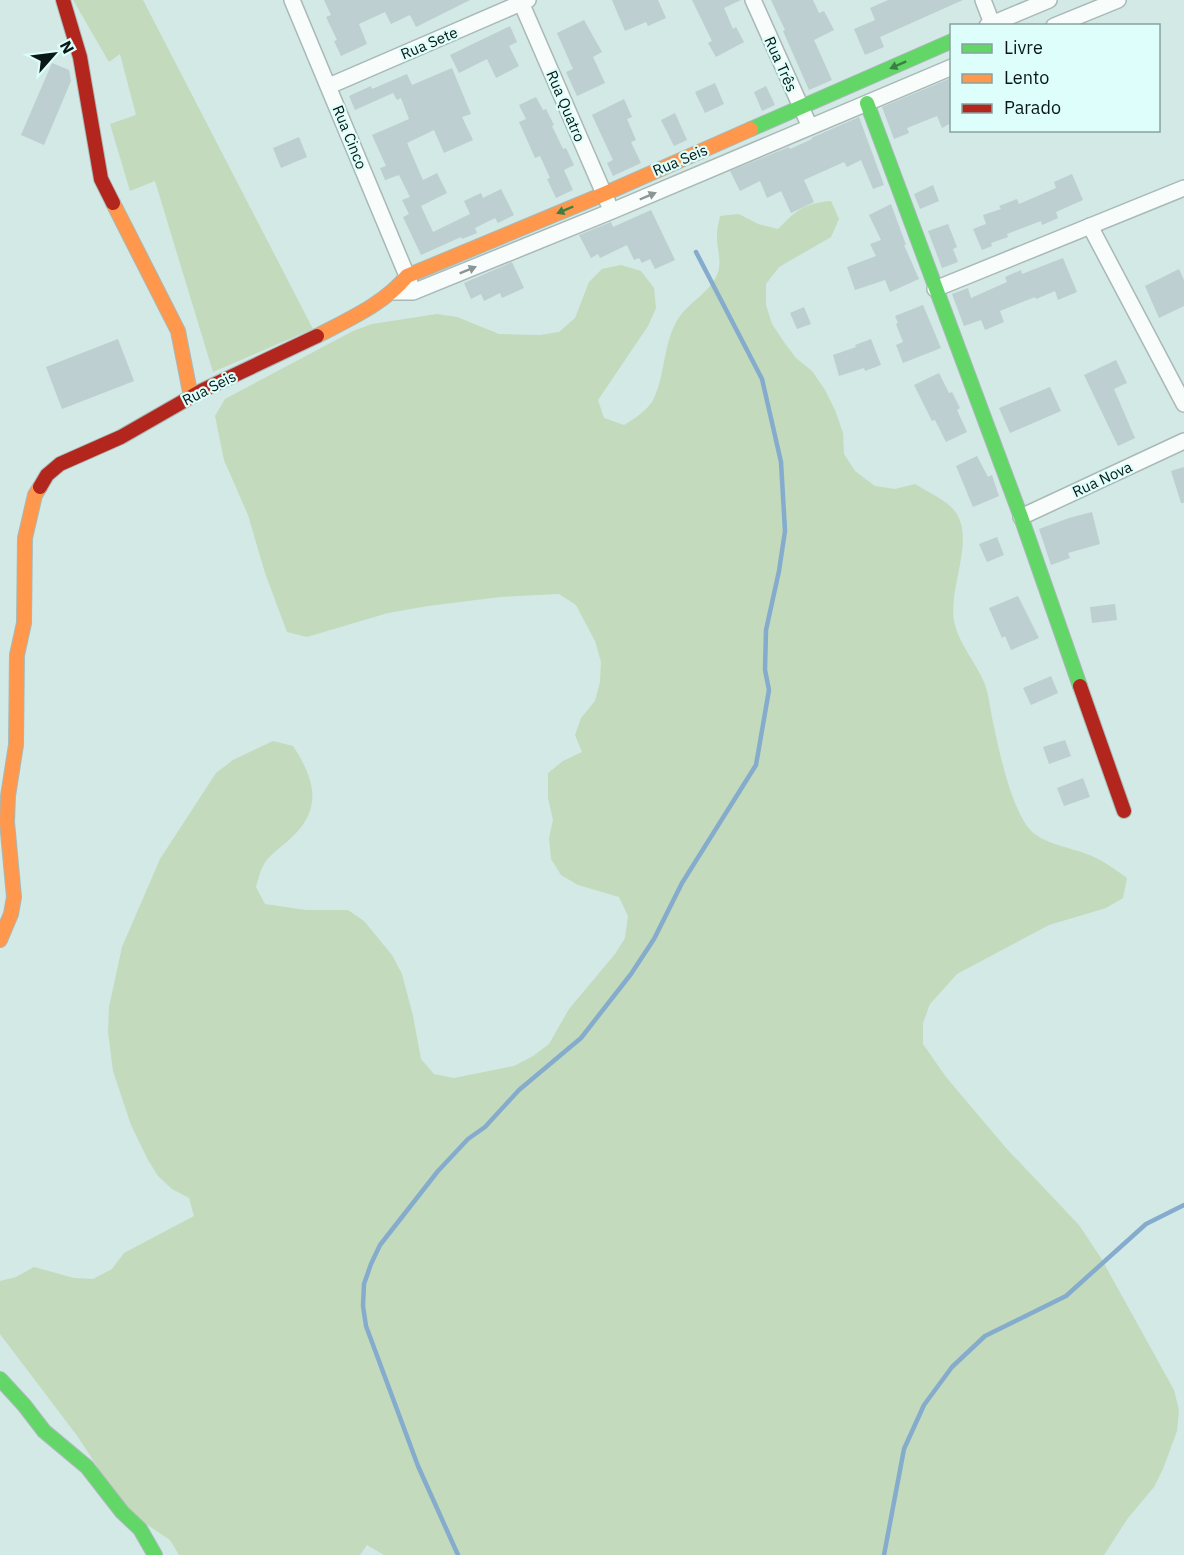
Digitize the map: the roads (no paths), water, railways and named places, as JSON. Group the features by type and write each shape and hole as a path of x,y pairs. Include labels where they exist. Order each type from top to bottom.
{"street":[{"path":"63,0 80,57 101,178 178,331 191,397"},
{"name":"Rua Cinco","path":"292,0 330,86 414,292"},
{"name":"Rua Três","path":"753,0 810,128"},
{"path":"983,0 991,24"},
{"path":"993,24 1049,0"},
{"path":"1059,24 1118,0"},
{"name":"Rua Sete","path":"330,86 523,1"},
{"name":"Rua Quatro","path":"523,1 612,211"},
{"name":"Rua Seis","path":"0,940 11,914 14,897 7,822 8,796 16,745 17,655 24,612 25,538 35,495 47,475 60,464 121,437 191,397 356,316 394,292 407,276 604,194 950,41"},
{"path":"394,292 414,292 950,68"},
{"path":"867,104 1021,517 1124,811"},
{"path":"935,289 1184,188"},
{"path":"1090,226 1184,404"},
{"name":"Rua Nova","path":"1021,517 1184,441"},
{"path":"0,1379 44,1431 87,1467 122,1512 140,1529 155,1555"}],"waterway":[{"path":"458,1555 418,1466 366,1326 363,1306 364,1284 371,1264 380,1245 438,1171 468,1139 485,1127 519,1090 581,1038 631,974 654,939 682,883 756,765 769,690 765,670 766,630 785,531 781,462 762,379 696,252"},
{"path":"884,1555 904,1449 924,1405 952,1367 985,1336 1066,1296 1146,1224 1184,1205"}]}
